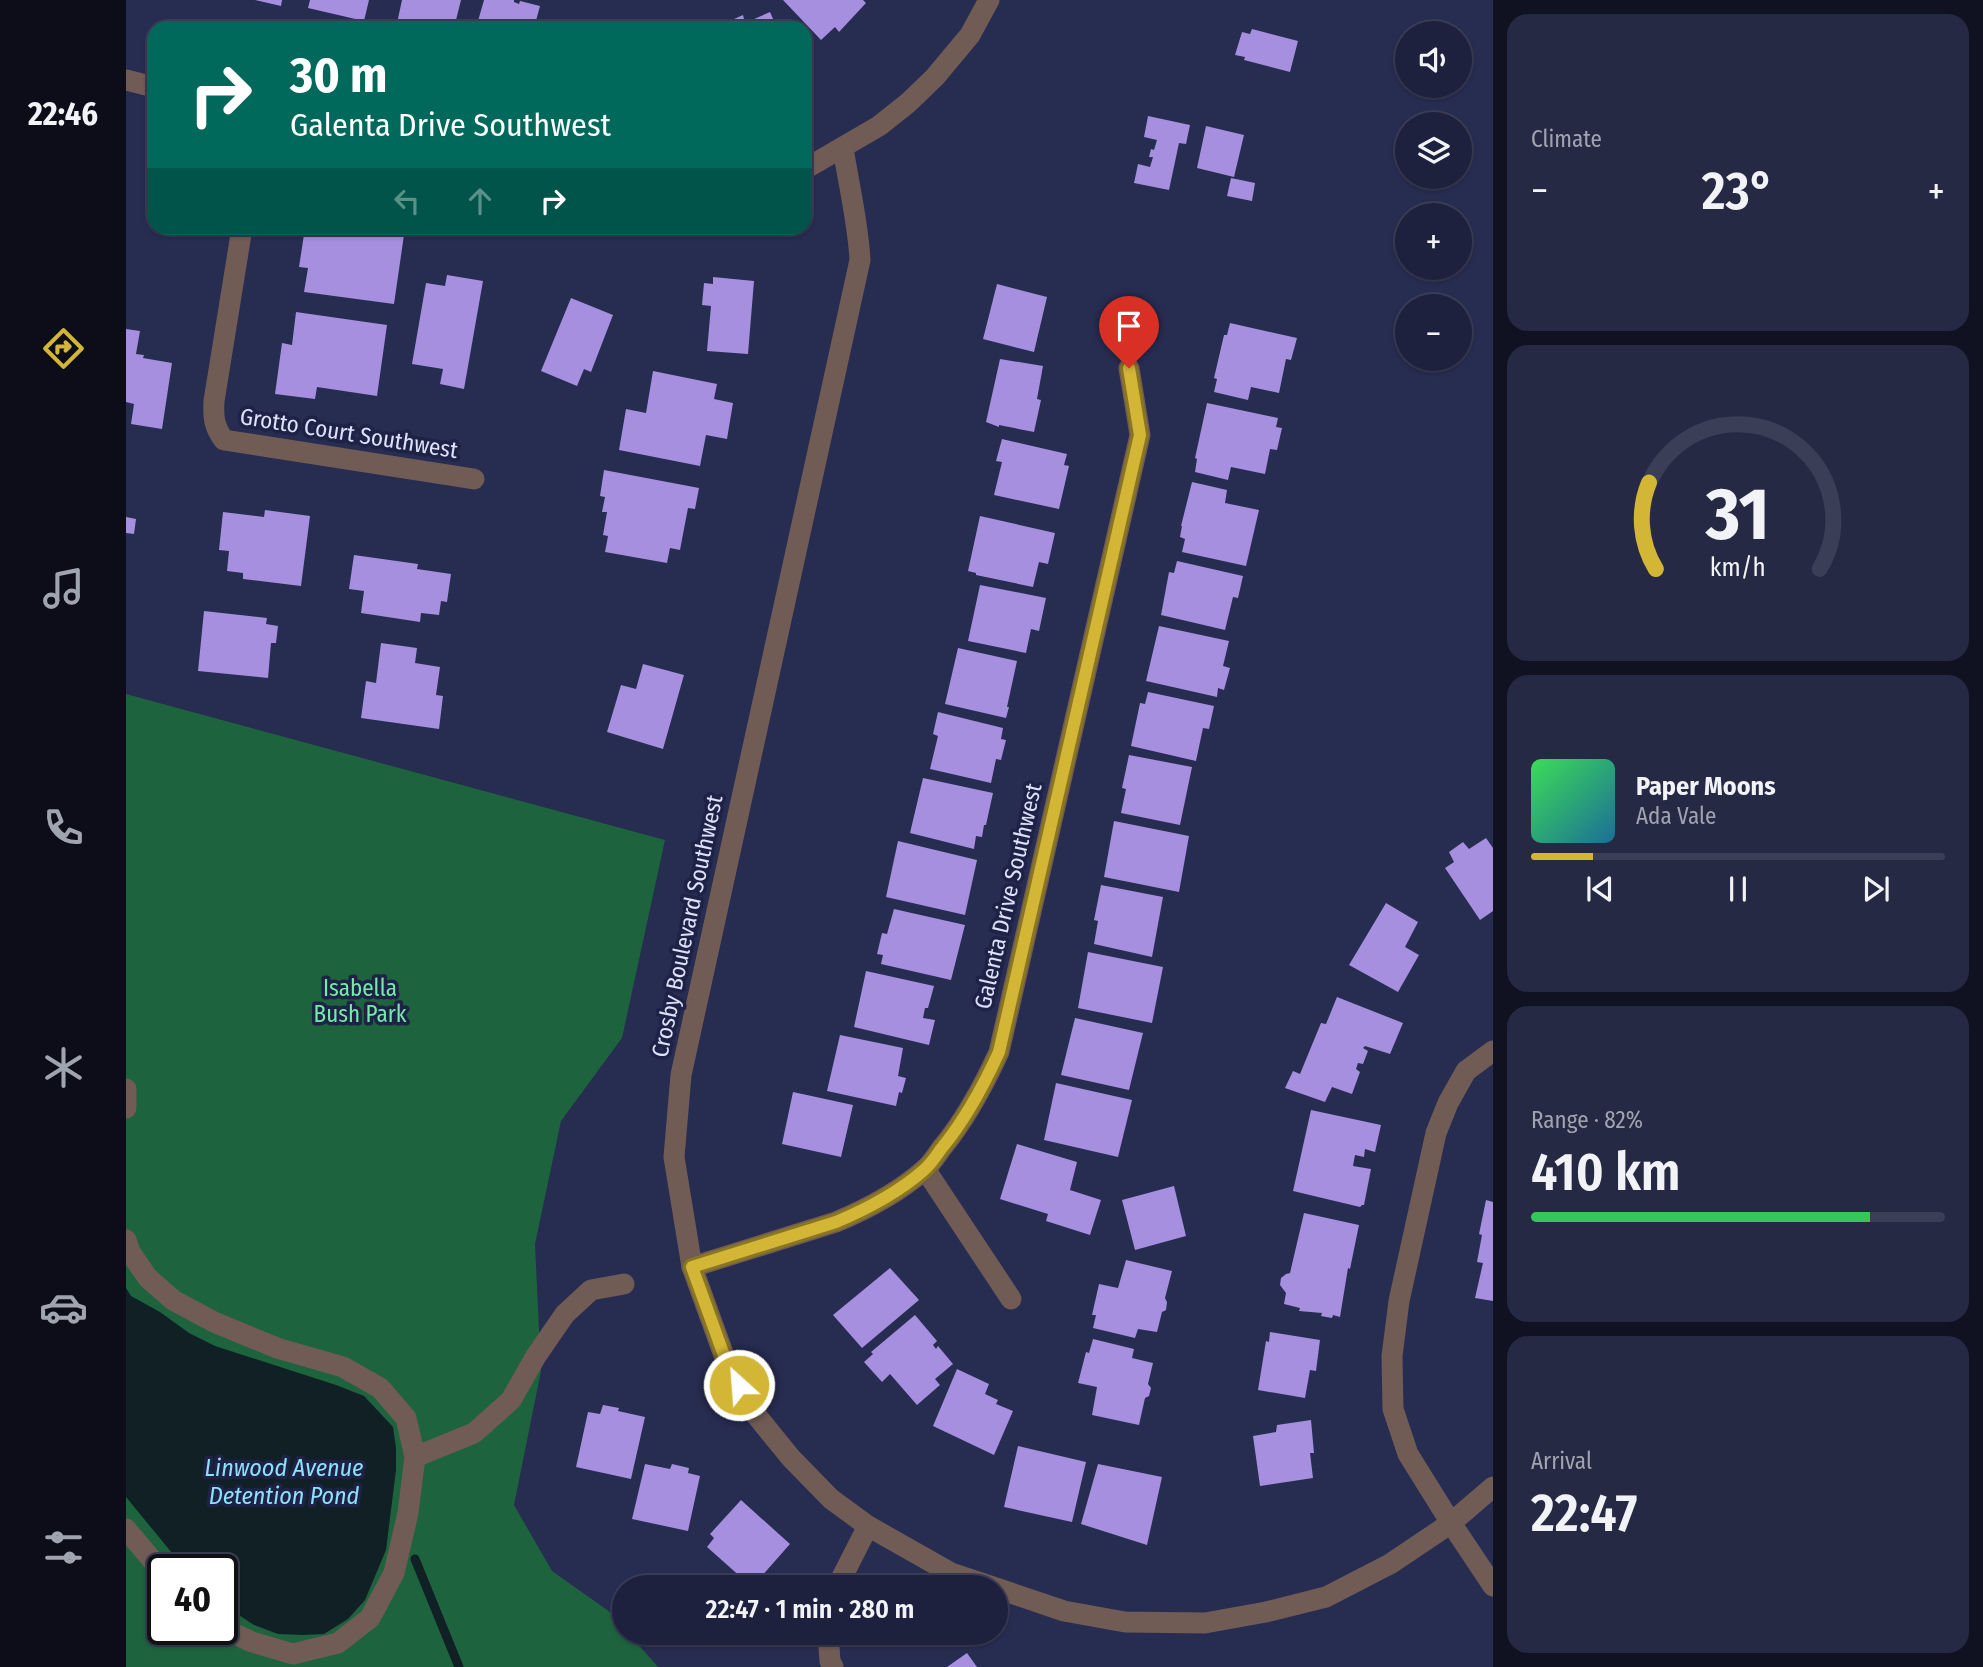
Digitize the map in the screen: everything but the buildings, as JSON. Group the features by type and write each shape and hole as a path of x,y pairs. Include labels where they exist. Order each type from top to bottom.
{"street":[{"path":"812,165 843,148 908,103 935,77 970,35 989,0"},
{"path":"126,80 147,85"},
{"name":"Crosby Boulevard Southwest","path":"843,148 859,229 860,260 681,1075 674,1157 692,1267 726,1361 752,1410 791,1458 831,1499 868,1526 957,1575"},
{"name":"Grotto Court Southwest","path":"241,235 213,417 216,430 224,440 474,479"},
{"name":"Galenta Drive Southwest","path":"692,1267 836,1222 891,1193 925,1169 960,1126 981,1091 999,1052 1140,435 1129,368"},
{"path":"1493,1051 1466,1071 1448,1102 1436,1133 1399,1301 1392,1356 1393,1409 1408,1454 1493,1586"},
{"path":"126,1089 126,1108"},
{"path":"925,1169 1011,1299"},
{"path":"126,1240 130,1252 148,1278 173,1300 214,1322 277,1348 343,1367 380,1388 406,1418 415,1457 408,1513 394,1573 370,1618 338,1643 293,1654 238,1635"},
{"path":"415,1457 474,1433 511,1400 565,1314 591,1290 624,1283"},
{"name":"Crosby Boulevard Southwest","path":"1008,1593 1063,1611 1125,1622 1205,1623 1266,1612 1326,1597 1390,1564 1451,1523 1493,1487"},
{"path":"842,1575 868,1526"},
{"path":"126,1529 147,1554"},
{"path":"829,1645 833,1667"}],"green space":[{"name":"Isabella Bush Park","path":"126,694 665,840 622,1038 561,1121 535,1244 541,1371 514,1505 552,1571 612,1614 612,1645 639,1645 658,1667 126,1667"}],"water":[{"name":"Linwood Avenue Detention Pond","path":"126,1288 131,1296 160,1312 189,1333 215,1346 364,1396 393,1427 396,1470 386,1550 365,1600 348,1619 324,1634 278,1634 254,1625 238,1614 238,1554 173,1554 126,1497"}],"waterway":[{"path":"415,1559 459,1667"}],"route":[{"path":"739,1385 726,1361 692,1267 836,1222 891,1193 925,1169 960,1126 981,1091 999,1052 1140,435 1129,368"}]}
